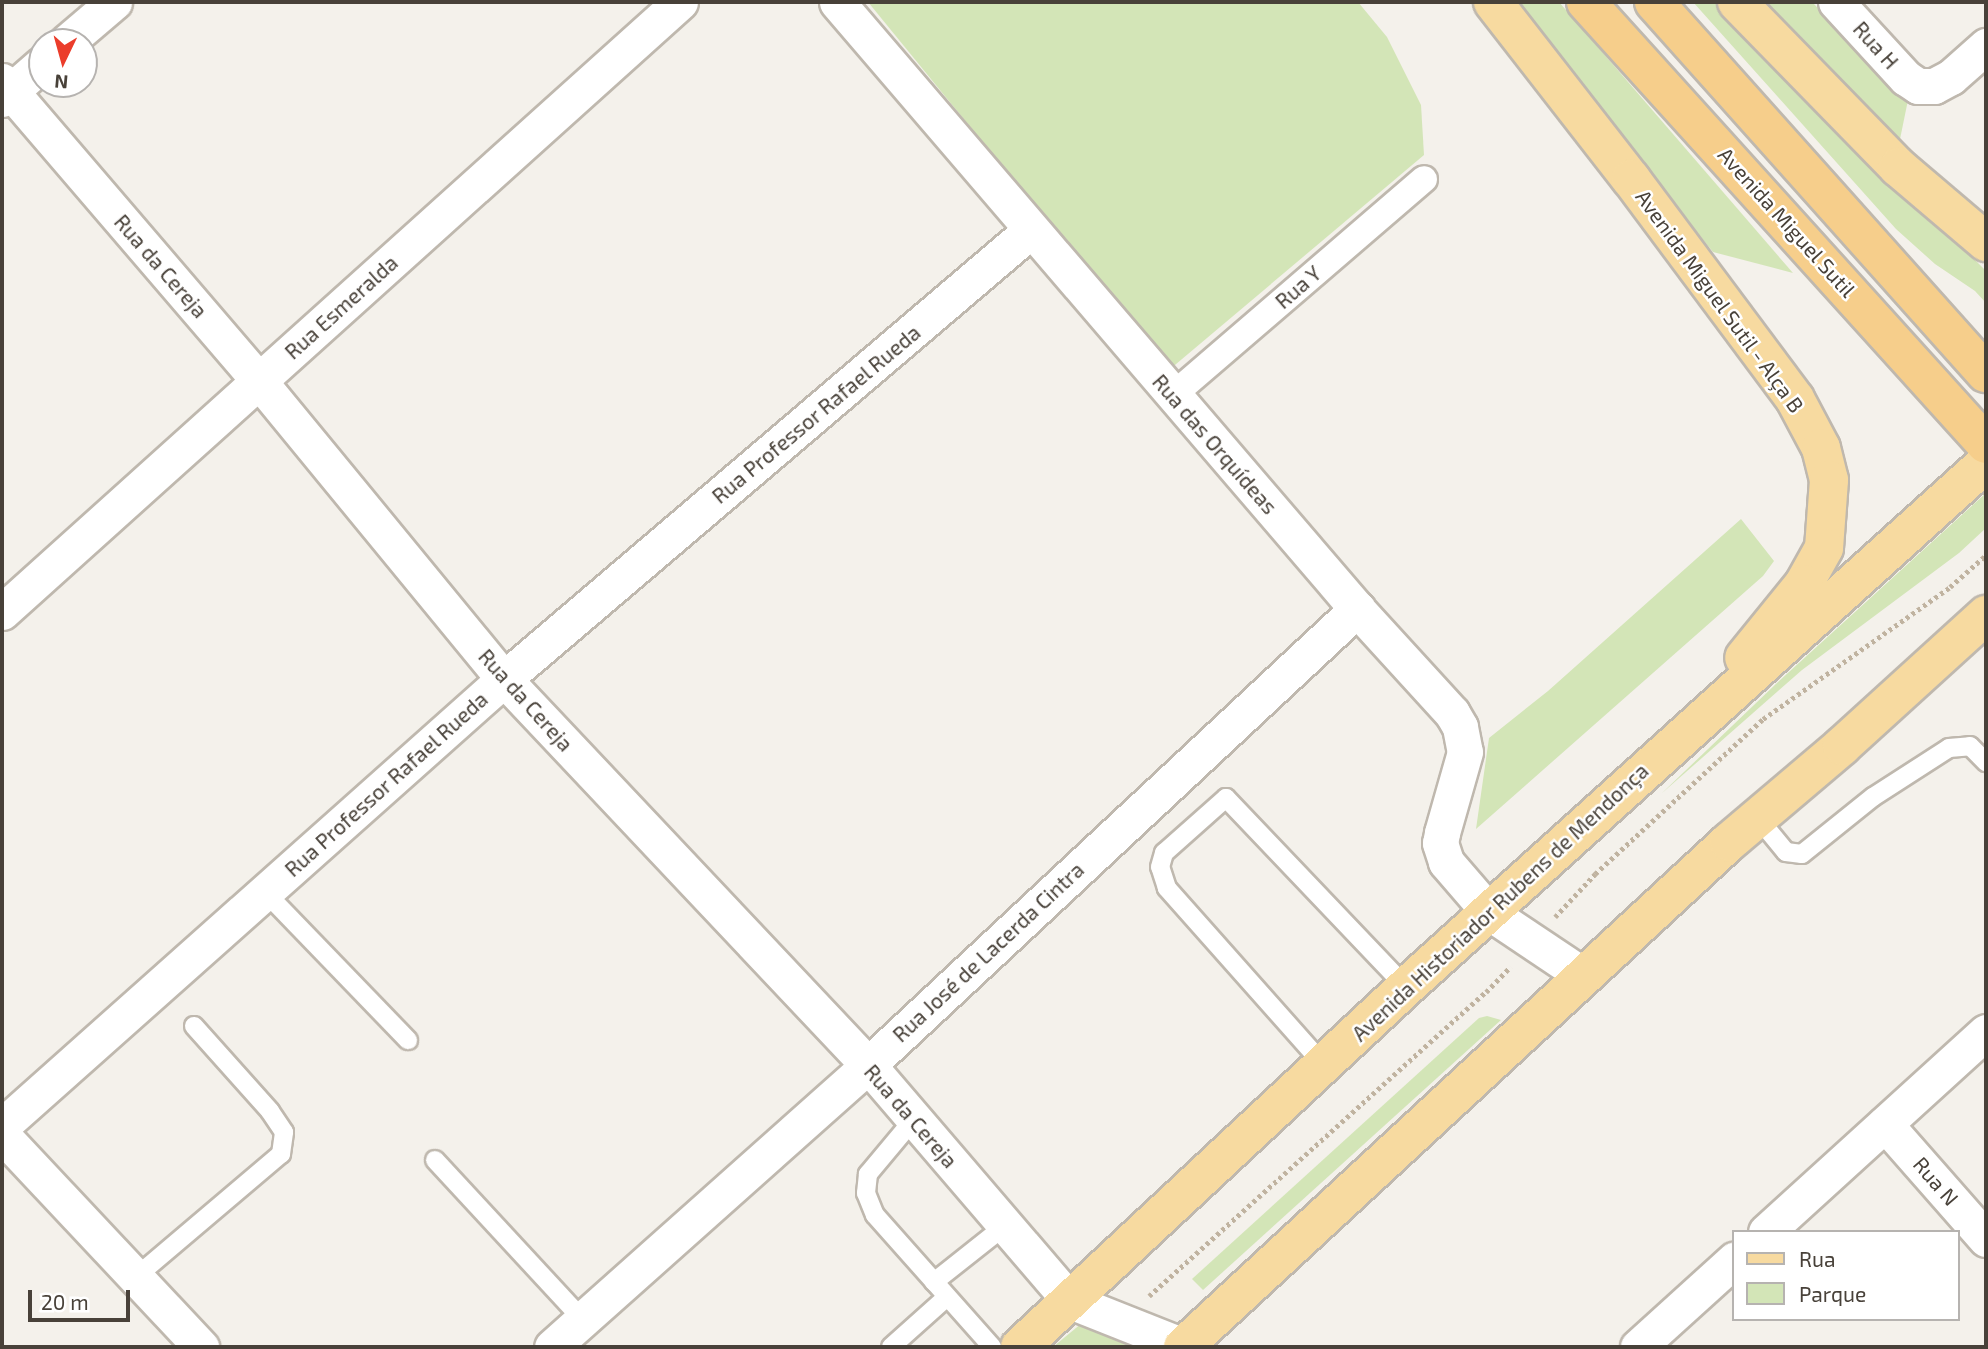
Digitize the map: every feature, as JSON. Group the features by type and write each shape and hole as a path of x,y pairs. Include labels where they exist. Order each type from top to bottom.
{"highway":[{"name":"Avenida Miguel Sutil","path":"1586,2 1905,351 1986,444"},
{"path":"1654,2 1986,373"}],"main road":[{"name":"Avenida Miguel Sutil - Alça B","path":"1493,2 1631,179 1795,399 1821,448 1829,480 1825,548 1804,584 1661,755"},
{"path":"1737,2 1898,167 1986,242"},
{"name":"Avenida Historiador Rubens de Mendonça","path":"1020,1347 1406,987 1986,463"},
{"path":"1184,1347 1584,975 1986,615"}],"street":[{"path":"83,28 114,2"},
{"name":"Rua Esmeralda","path":"2,612 680,2"},
{"name":"Rua das Orquídeas","path":"837,2 1357,609 1452,713 1460,726 1465,752 1440,843 1451,870 1490,913 1584,975"},
{"name":"Rua H","path":"1836,2 1906,78 1918,86 1934,86 1951,77 1986,46"},
{"path":"5,90 28,74"},
{"name":"Rua da Cereja","path":"5,90 259,381 504,679 868,1065 1070,1301"},
{"name":"Rua Y","path":"1173,395 1424,179"},
{"name":"Rua Professor Rafael Rueda","path":"2,1126 504,679 1031,230"},
{"name":"Rua José de Lacerda Cintra","path":"552,1347 868,1065 1357,609"},
{"path":"1768,1230 1986,1032"},
{"name":"Rua N","path":"1885,1124 1986,1239"},
{"path":"2,1135 201,1347"},
{"path":"1638,1347 1732,1262"},
{"path":"1070,1301 1184,1347"}],"lane":[{"path":"1758,818 1786,852 1802,854 1873,797 1949,748 1970,746 1986,762"},
{"path":"1324,1065 1167,888 1160,867 1164,853 1226,798 1406,987"},
{"path":"265,892 408,1040"},
{"path":"137,1276 281,1154 284,1132 270,1111 194,1026"},
{"path":"914,1119 868,1174 866,1193 875,1215 992,1347"},
{"path":"435,1160 583,1320"},
{"path":"934,1282 1006,1225"},
{"path":"891,1347 947,1297"}],"green space":[{"path":"868,2 1358,2 1387,37 1421,105 1424,155 1169,370"},
{"path":"1517,2 1559,2 1793,273 1713,252"},
{"path":"1693,2 1718,2 1986,271 1986,303 1975,291 1935,264 1896,229"},
{"path":"1754,2 1812,2 1908,100 1899,144"},
{"path":"1986,493 1986,528 1959,553 1802,670 1661,794 1778,682"},
{"path":"1741,519 1774,561 1763,576 1476,829 1489,738 1548,691"},
{"path":"1487,1016 1501,1020 1203,1290 1192,1279 1479,1018"},
{"path":"1082,1323 1140,1347 1053,1347"}]}
